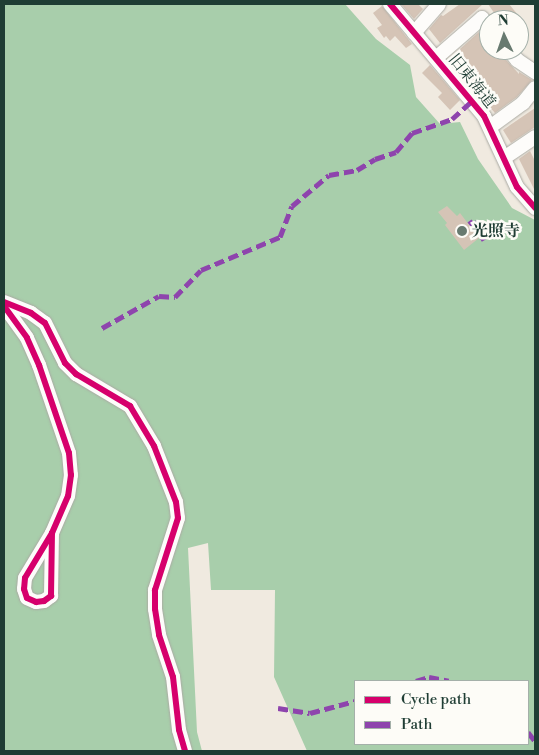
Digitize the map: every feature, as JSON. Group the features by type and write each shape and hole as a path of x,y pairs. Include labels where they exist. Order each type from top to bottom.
{"street":[{"name":"旧東海道","path":"390,4 484,116 517,187 535,208"},
{"path":"414,33 439,4"},
{"path":"436,58 479,21"},
{"path":"517,60 535,72"},
{"path":"490,127 523,103 535,88"},
{"path":"504,158 535,137"},
{"path":"4,302 31,313 45,323 58,352 76,374 130,406 158,455 176,502 178,518 155,590 155,610 159,635 173,677 179,730 185,751"},
{"path":"4,306 27,338 39,365 69,453 71,475 68,496 52,533 25,578 24,589 27,598 36,602 44,601 51,596 53,581 52,533"},
{"path":"25,578 34,572 49,575 53,581"}],"green space":[{"path":"4,4 345,4 376,39 410,65 416,97 440,124 460,122 478,159 512,208 535,220 535,751 307,751 274,677 275,590 211,590 208,543 188,548 197,732 202,751 4,751"}],"building":[{"path":"401,4 418,4 423,9 414,19"},
{"path":"460,4 483,4 440,43 429,29 441,15 443,16"},
{"path":"488,4 509,4 514,10 492,10"},
{"path":"382,6 412,44 406,48 395,36 390,41 386,36 384,38 377,28 382,25 373,13"},
{"path":"479,32 479,60 506,60 519,74 519,72 532,80 517,97 495,113 486,103 489,100 450,58"},
{"path":"430,65 460,100 450,110 438,97 442,93 422,73"},
{"path":"535,108 535,127 511,143 503,130"},
{"path":"530,151 535,161 535,191 519,159"},
{"name":"光照寺","path":"447,206 457,216 460,213 479,238 464,250 445,225 447,223 438,212"}],"marked path":[{"path":"102,328 159,296 175,297 201,270 280,237 292,206 329,175 357,170 375,159 396,152 412,133 452,119 472,101"},
{"path":"469,224 473,221 484,240"},
{"path":"419,680 429,677 444,680"},
{"path":"278,708 310,713 354,701"},
{"path":"529,733 535,741"}],"cycle path":[{"path":"390,4 484,116 517,187 535,208"},
{"path":"4,302 31,313 45,323 65,363 76,374 130,406 154,446 176,502 178,518 155,590 155,609 159,635 173,677 179,730 185,751"},
{"path":"4,306 27,338 39,365 69,453 71,475 68,496 52,533 25,578 24,589 27,598 36,602 44,601 51,596 52,533"}],"place":[{"name":"光照寺","path":"462,231"}]}
